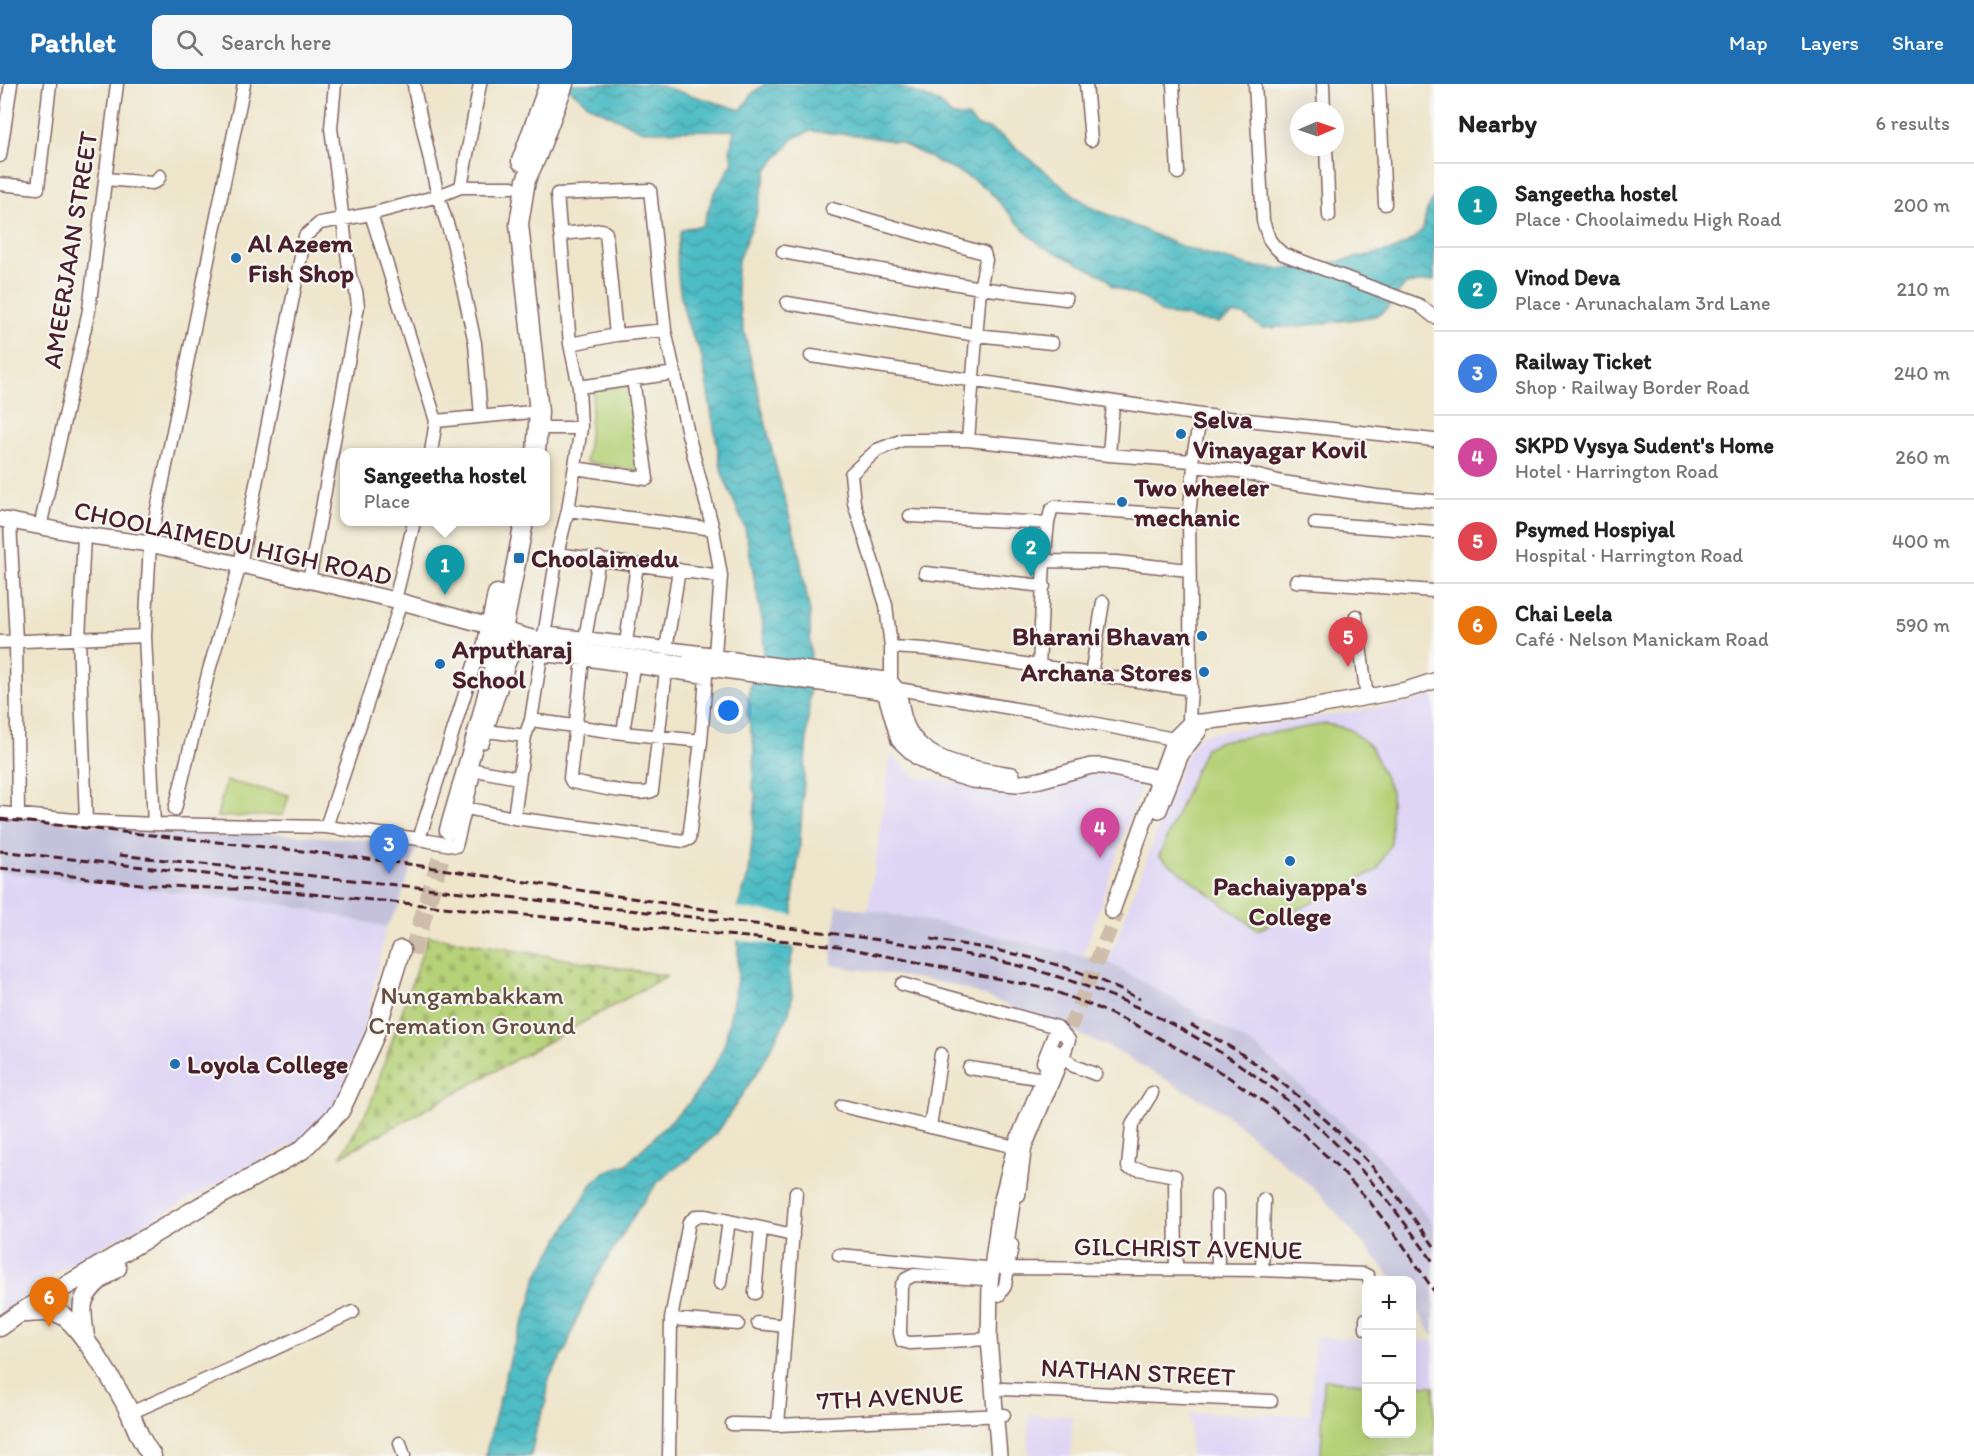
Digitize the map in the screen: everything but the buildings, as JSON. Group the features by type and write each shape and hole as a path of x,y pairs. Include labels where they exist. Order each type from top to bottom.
{"main road":[{"path":"536,448 534,420 512,261 512,187 514,175 554,91"},
{"path":"526,448 534,420 539,412 519,224 526,180 537,156 554,91"},
{"path":"511,526 497,628 481,719 443,829 486,650 497,628 523,526"},
{"path":"85,1338 83,1303 105,1275 310,1160 314,1146 340,1111 374,1037 407,952"},
{"path":"0,1327 201,1206 302,1150 314,1146"},
{"path":"20,1313 56,1313 66,1317 85,1338 130,1413 144,1452"}],"street":[{"path":"0,156 11,84"},
{"path":"0,184 38,189 50,84"},
{"name":"AMEERJAAN STREET","path":"40,527 89,310 117,84"},
{"path":"154,824 145,636 150,544 244,84"},
{"path":"309,581 358,306 356,291 350,276 341,219 332,128 335,84"},
{"path":"414,84 438,196 453,242 475,343 481,416"},
{"path":"462,188 480,84"},
{"path":"1086,84 1091,140"},
{"path":"1173,84 1178,173"},
{"path":"1255,84 1263,210 1269,239 1284,254 1419,305 1434,317"},
{"path":"1323,84 1324,102"},
{"path":"1379,84 1385,204"},
{"path":"1326,156 1329,216"},
{"path":"105,179 152,183 160,176"},
{"path":"175,809 209,670 240,565 305,236 320,223 370,214 462,188 512,187"},
{"path":"514,818 518,778 525,736 531,720 542,643 556,554 568,510 581,428 579,387 570,344 557,194 650,190 665,330 688,434 713,529 721,576 715,654 585,639 542,643"},
{"path":"832,209 984,253 986,260 980,288 968,440"},
{"path":"370,214 436,421 432,448"},
{"path":"560,234 602,230 606,233 616,335"},
{"path":"783,252 980,288 1066,299"},
{"path":"788,303 976,335 1052,343"},
{"path":"570,344 616,335 665,330"},
{"path":"812,356 1201,415 1434,440"},
{"path":"579,387 675,373"},
{"path":"575,468 646,478 633,379"},
{"path":"1109,455 1113,403"},
{"path":"1197,725 1190,717 1188,570 1193,464 1201,415"},
{"path":"436,421 481,416 534,420 581,428"},
{"path":"1160,775 1091,766 1017,784 972,780 942,771 917,757 899,740 892,689 891,647 886,605 854,503 851,474 877,450 903,440 968,440 1193,464 1238,471 1282,482 1377,496 1434,501"},
{"path":"1039,667 1044,561 1051,510 1054,507 1189,516"},
{"path":"568,510 713,529"},
{"path":"910,516 1048,523"},
{"path":"5,520 16,641 18,815"},
{"name":"CHOOLAIMEDU HIGH ROAD","path":"5,520 84,535 150,544 398,601 497,628 542,643 566,645 590,652 867,682 892,689"},
{"path":"1315,523 1434,532"},
{"path":"326,827 398,601 413,526"},
{"path":"84,535 79,639 86,821"},
{"path":"556,554 721,576"},
{"path":"585,639 599,558"},
{"path":"1044,561 1116,562 1188,570"},
{"path":"626,643 637,565"},
{"path":"666,649 679,570"},
{"path":"925,573 1044,586"},
{"path":"1296,581 1434,591"},
{"path":"1091,675 1103,602"},
{"path":"1356,616 1367,697"},
{"path":"0,642 145,636"},
{"path":"0,813 86,821 154,824 326,827 456,846 475,770 509,663 514,652 527,637"},
{"path":"466,808 514,818 684,841 689,839 706,677 583,658 542,643"},
{"path":"891,647 925,649 1191,689"},
{"path":"419,839 474,665 486,650"},
{"path":"583,658 570,778 572,782 635,792 652,791 666,671"},
{"path":"623,733 633,667"},
{"path":"1197,725 1181,754 1115,912 1174,739 1197,725 1406,690 1434,681"},
{"path":"892,689 1040,713 1174,739"},
{"path":"531,720 701,741"},
{"path":"487,730 525,736"},
{"path":"475,770 518,778"},
{"path":"902,984 1057,1027 1069,1040 1020,1149 995,1277 989,1339 1007,1456"},
{"path":"999,1456 1003,1389 995,1277 987,1250 1011,1146 1057,1027"},
{"path":"930,1127 941,1054"},
{"path":"1063,1054 1081,1069 1095,1074"},
{"path":"969,1068 1038,1078"},
{"path":"1152,1093 1132,1125 1128,1167 1174,1176 1176,1269"},
{"path":"842,1106 1011,1146"},
{"path":"778,1425 796,1191"},
{"path":"1217,1196 1218,1270"},
{"path":"1262,1270 1264,1200"},
{"path":"669,1456 671,1319 689,1222 697,1216 702,1216 793,1235"},
{"path":"720,1283 729,1221"},
{"path":"755,1293 761,1228"},
{"path":"839,1255 995,1277"},
{"name":"GILCHRIST AVENUE","path":"995,1277 1176,1269 1262,1270 1368,1276"},
{"path":"989,1339 902,1341 900,1333 901,1286 906,1279 914,1275 995,1277"},
{"path":"130,1413 353,1312"},
{"path":"671,1319 738,1324"},
{"path":"758,1323 786,1326"},
{"name":"NATHAN STREET","path":"1003,1389 1271,1401"},
{"name":"7TH AVENUE","path":"732,1424 778,1425 1000,1415"},
{"path":"400,1443 404,1456"}],"shaded area":[{"name":"Pachaiyappa's College","path":"1434,696 1434,1225 1381,1158 1259,1049 1108,962 1184,760 1200,735 1403,704"},
{"path":"891,755 915,776 977,788 1022,790 1096,771 1141,785 1083,956 940,923 868,911"},
{"path":"0,816 154,831 280,834 418,844 398,908 386,927 288,905 0,872"},
{"name":"Loyola College","path":"0,872 288,905 386,927 366,1021 335,1107 304,1137 61,1269 0,1313"},
{"path":"837,905 940,923 1108,962 1259,1049 1381,1158 1434,1225 1434,1337 1416,1308 1416,1276 1391,1276 1322,1196 1226,1114 1109,1047 982,995 951,984 831,965"},
{"path":"1315,1337 1362,1339 1362,1438 1416,1438 1416,1340 1434,1341 1434,1456 1190,1456 1190,1413 1310,1415"},
{"path":"1029,1415 1072,1416 1071,1456 1028,1456"}],"green space":[{"path":"633,385 643,471 586,462 594,389"},
{"path":"1326,724 1349,729 1370,746 1391,791 1391,843 1377,870 1258,930 1159,856 1205,748 1220,741"},
{"path":"226,781 289,795 283,815 217,817"},
{"name":"Nungambakkam Cremation Ground","path":"428,936 667,976 341,1156 370,1105"},
{"path":"1324,1380 1362,1383 1362,1438 1416,1438 1416,1385 1434,1386 1434,1456 1321,1456"}],"water":[{"path":"564,84 654,84 741,110 753,93 765,84 894,84 940,103 951,115 968,116 976,126 999,134 1095,209 1183,247 1249,266 1278,269 1321,265 1394,250 1414,239 1423,229 1427,210 1434,197 1434,280 1406,284 1383,312 1371,317 1301,326 1262,328 1243,315 1234,314 1219,323 1195,320 1186,316 1164,314 1144,299 1112,286 1107,278 1042,246 988,190 972,179 899,142 810,131 794,138 767,170 755,219 738,260 736,282 741,318 777,472 798,547 810,613 811,676 799,855 793,898 793,951 789,969 792,997 789,1013 763,1063 717,1133 657,1183 636,1212 595,1279 566,1349 549,1378 546,1401 536,1429 531,1456 485,1456 513,1348 531,1301 537,1276 592,1184 605,1172 627,1164 690,1102 714,1067 725,1043 738,975 738,906 749,873 756,796 753,788 754,745 747,713 750,687 764,650 763,626 745,528 722,473 701,353 692,336 684,312 677,256 681,231 702,226 714,194 733,162 730,151 734,130 643,131 589,105"}],"pier":[{"path":"735,908 796,915 795,947 736,940"}],"tunnel":[{"path":"412,954 449,830"},
{"path":"1061,1049 1117,912"}],"railway":[{"path":"0,819 408,864 723,912"},
{"path":"0,851 304,885"},
{"path":"119,855 806,930 953,952 1052,975 1132,1005 1171,1024 1209,1045 1280,1094 1313,1122 1368,1178 1434,1263"},
{"path":"0,868 150,885 291,892 838,946 1048,989 1136,1025 1227,1076 1267,1104 1333,1162 1370,1202 1434,1291"},
{"path":"931,939 1008,953 1065,967 1140,999"},
{"path":"1191,1025 1231,1047 1263,1069 1321,1116 1357,1150 1390,1187 1434,1246"}],"place":[{"name":"Al Azeem Fish Shop","path":"236,258"},
{"name":"Selva Vinayagar Kovil","path":"1181,434"},
{"name":"Two wheeler mechanic","path":"1122,502"},
{"name":"Choolaimedu","path":"519,558"},
{"name":"Vinod Deva","path":"1031,577"},
{"name":"Sangeetha hostel","path":"445,595"},
{"name":"Bharani Bhavan","path":"1202,636"},
{"name":"Arputharaj School","path":"440,664"},
{"name":"Psymed Hospiyal","path":"1348,667"},
{"name":"Archana Stores","path":"1204,672"},
{"name":"SKPD Vysya Sudent's Home","path":"1100,858"},
{"name":"Pachaiyappa's College","path":"1290,861"},
{"name":"Railway Ticket","path":"389,874"},
{"name":"Loyola College","path":"175,1064"},
{"name":"Chai Leela","path":"49,1327"}]}
